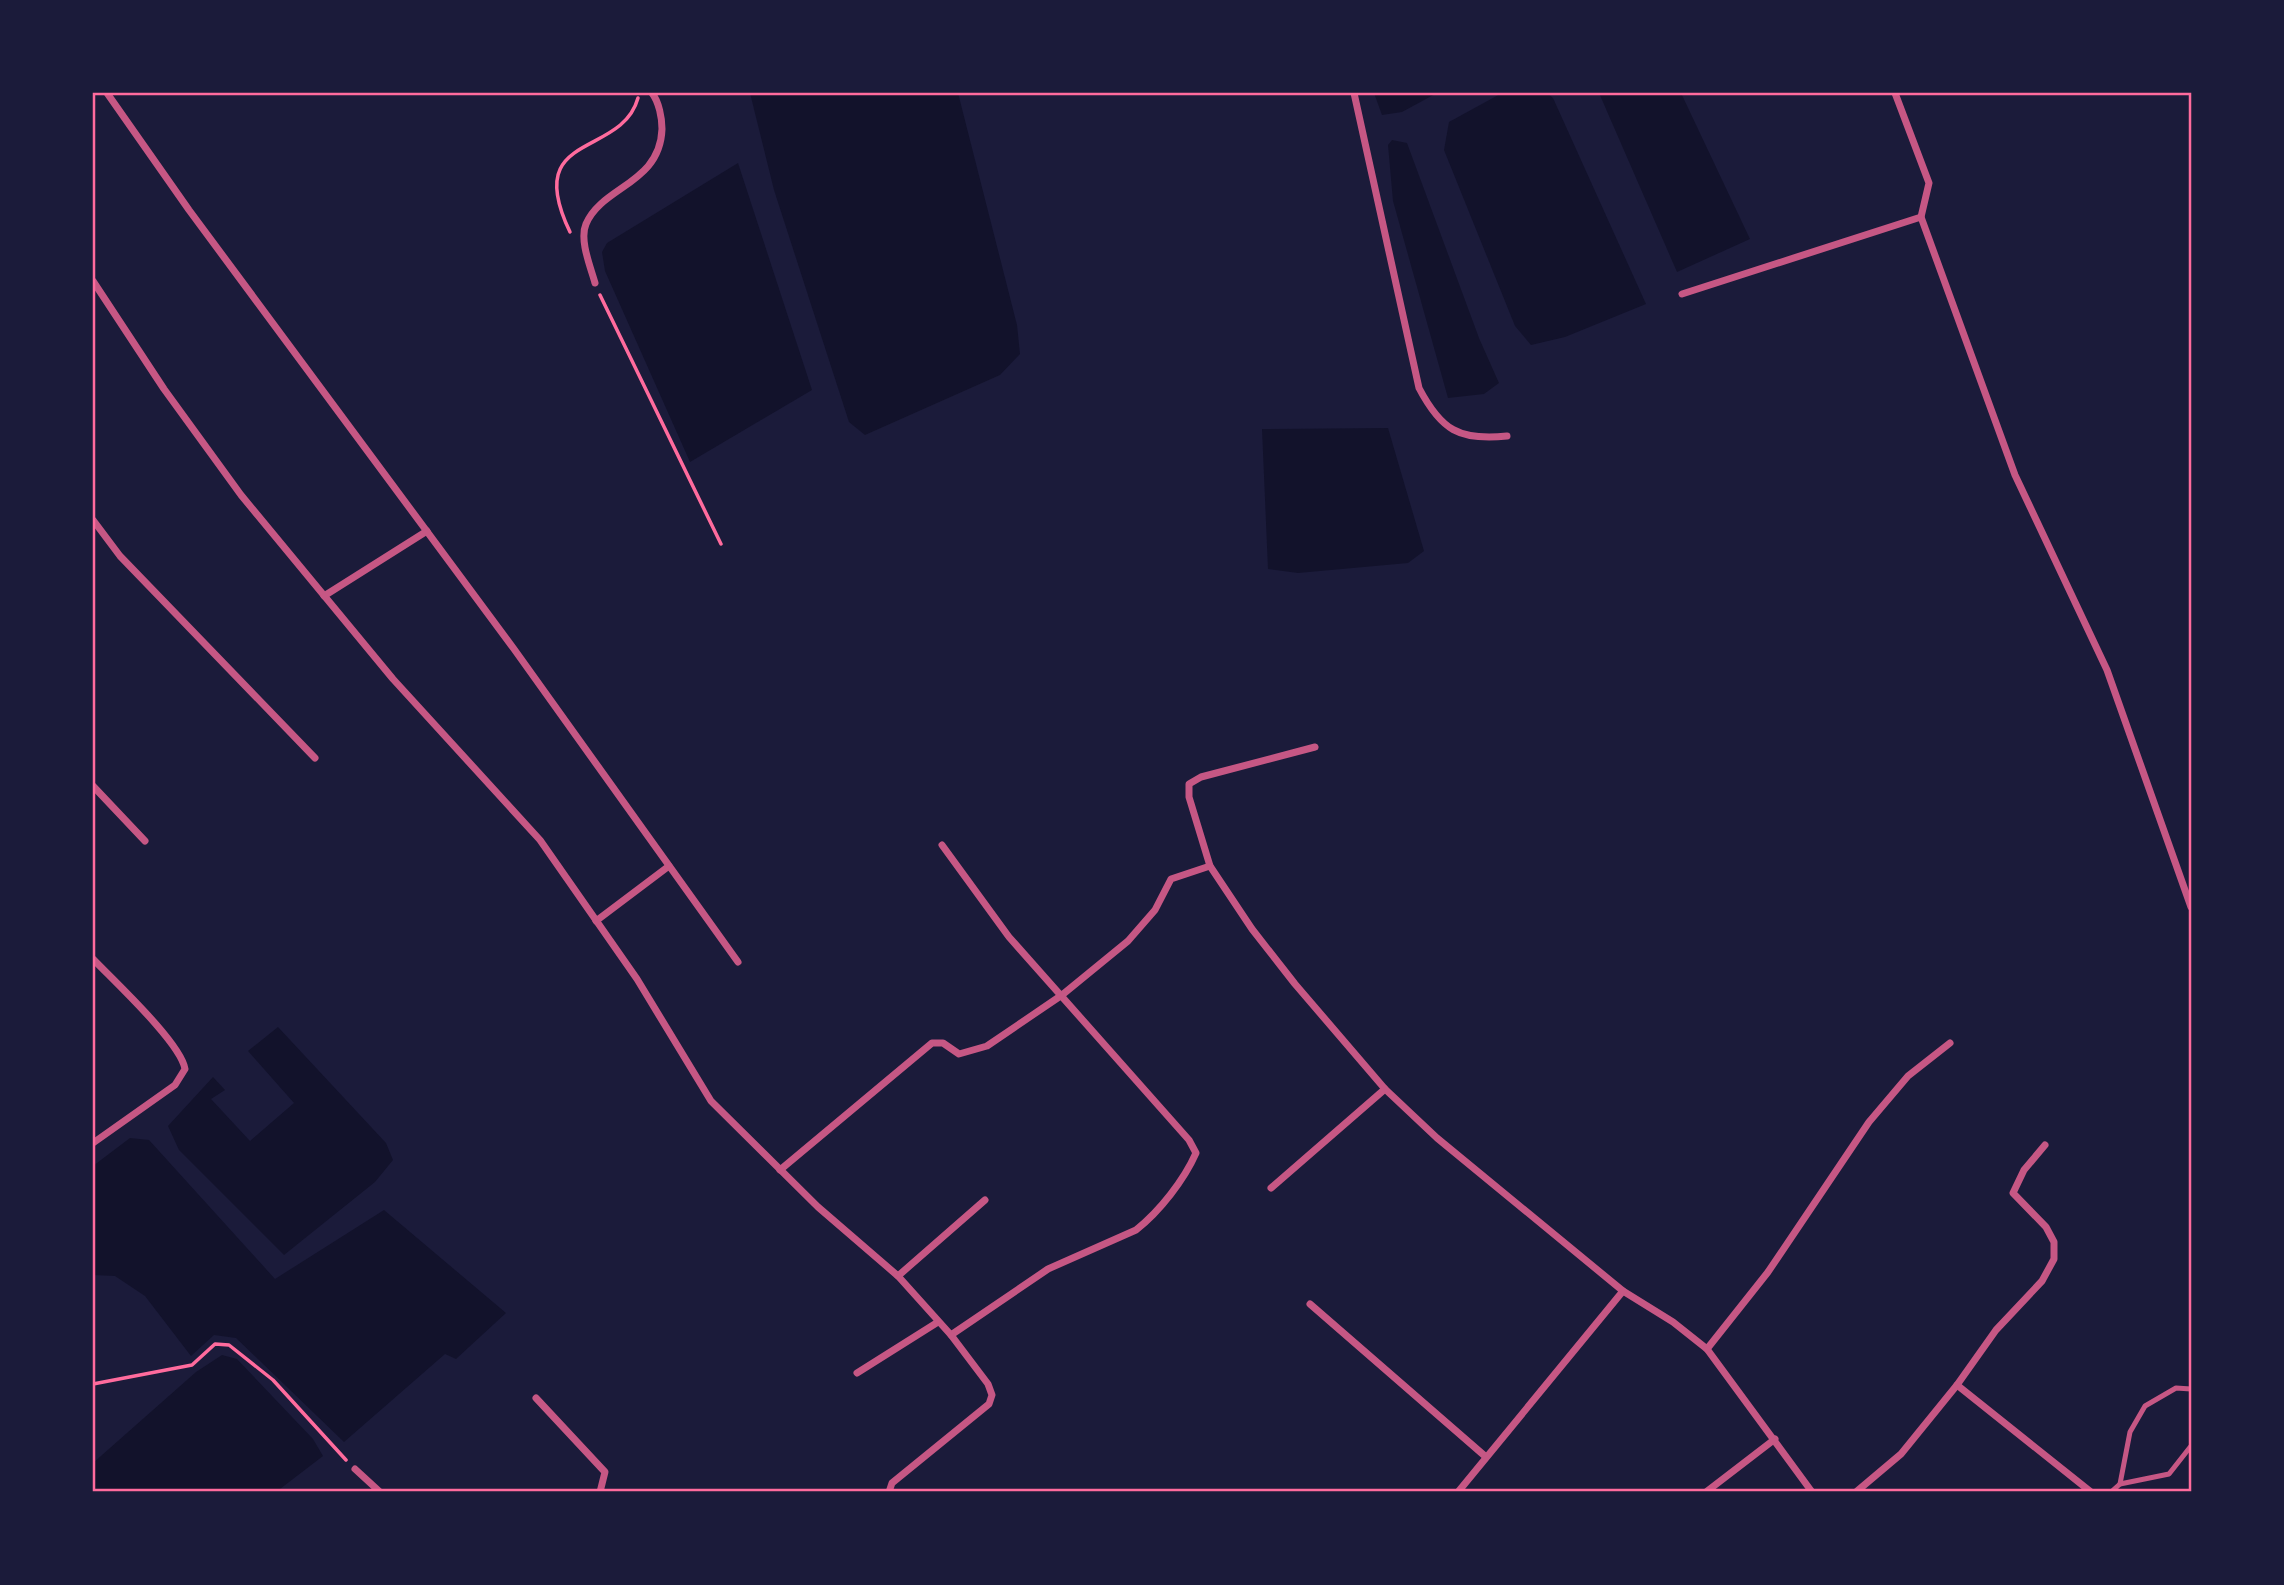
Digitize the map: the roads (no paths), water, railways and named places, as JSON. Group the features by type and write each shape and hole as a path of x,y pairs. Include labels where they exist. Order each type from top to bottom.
{"street":[{"path":"107,93 189,210 427,531 738,962"},
{"path":"595,283 585,241 586,225 601,206 649,166 662,143 662,122 652,93"},
{"path":"1354,93 1419,388 1433,416 1452,432 1485,438 1507,436"},
{"path":"1895,93 1929,183 1921,217 2015,475 2107,670 2191,907"},
{"path":"1682,294 1921,217"},
{"path":"93,281 164,389 226,474 324,596 470,766 540,840 637,979 711,1101 780,1170 898,1276 951,1335 988,1384 992,1395 989,1404 892,1483 889,1492"},
{"path":"93,520 120,556 315,758"},
{"path":"324,596 427,531"},
{"path":"1315,747 1200,777 1189,784 1189,797 1210,866 1252,929 1295,984 1385,1088 1437,1138 1623,1291 1673,1322 1707,1349 1812,1492"},
{"path":"93,786 145,841"},
{"path":"943,845 1009,937 1189,1140 1196,1153 1190,1166 1147,1221 1136,1230 1048,1269 951,1335"},
{"path":"596,921 669,866"},
{"path":"780,1170 932,1043 943,1043 959,1054 987,1045 1062,995 1128,942 1155,910 1171,879 1210,866"},
{"path":"93,959 169,1040 184,1061 186,1069 175,1085 93,1143"},
{"path":"1707,1349 1768,1272 1868,1122 1908,1076 1950,1042"},
{"path":"1271,1188 1385,1088"},
{"path":"1856,1492 1901,1454 1957,1385 1996,1330 2042,1281 2054,1259 2054,1242 2046,1227 2013,1194 2024,1170 2045,1145"},
{"path":"898,1276 985,1200"},
{"path":"1458,1492 1623,1291"},
{"path":"1310,1304 1486,1457"},
{"path":"856,1373 939,1322"},
{"path":"1957,1385 2091,1492"},
{"path":"536,1398 605,1472 600,1492"},
{"path":"1706,1492 1775,1439"},
{"path":"355,1469 380,1492"}],"lane":[{"path":"2120,1484 2130,1432 2145,1406 2176,1388 2191,1390"},
{"path":"2111,1492 2120,1484 2169,1474 2191,1446"}]}
